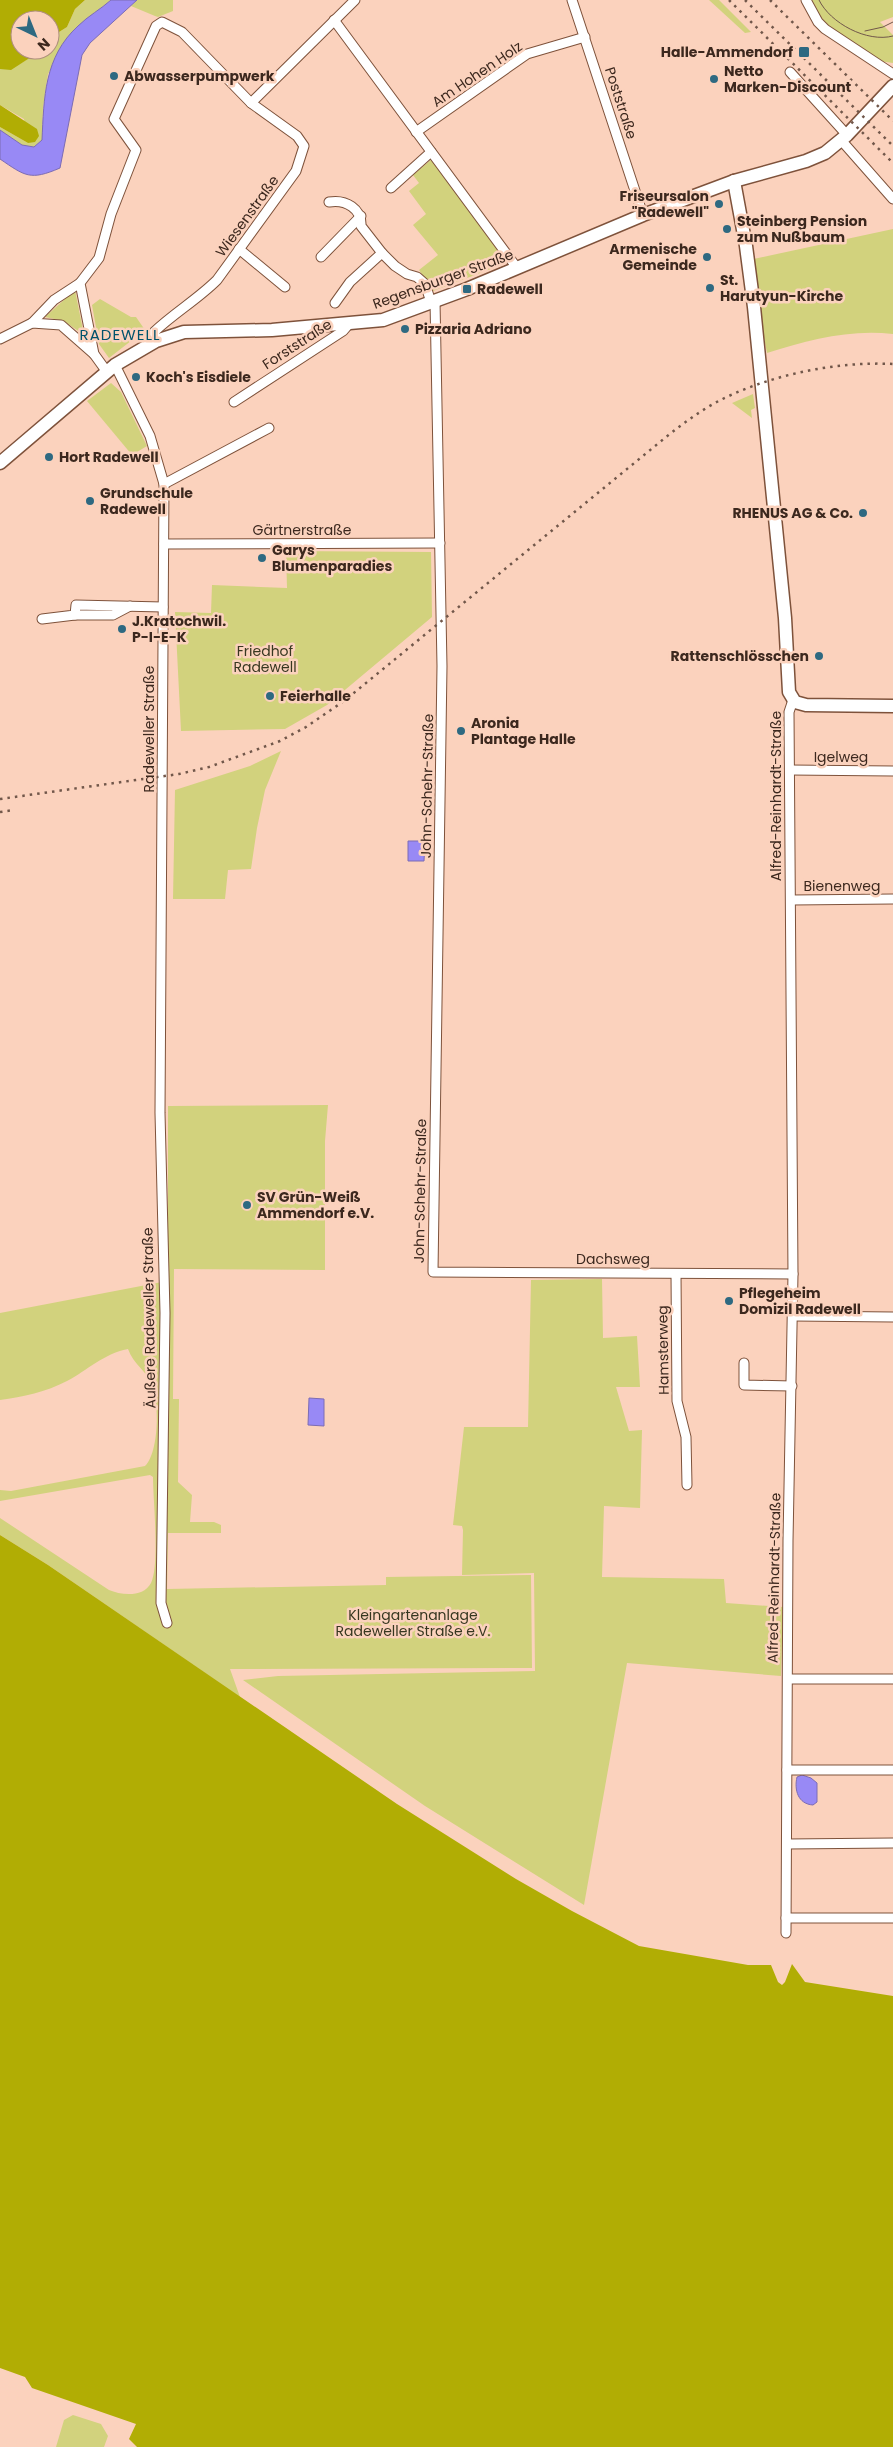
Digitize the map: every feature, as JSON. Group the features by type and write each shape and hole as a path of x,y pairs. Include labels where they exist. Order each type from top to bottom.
{"main road":[{"name":"Regensburger Straße","path":"0,463 111,368 156,341 184,332 272,330 383,320 433,302 643,215 734,181 806,161 826,152 844,137 893,86"},
{"name":"Alfred-Reinhardt-Straße","path":"734,181 746,246 754,307 785,618 789,692 793,700"},
{"path":"793,700 797,704 815,706 893,706"}],"street":[{"path":"0,339 32,323 54,300 80,283 99,258 111,214 136,150 114,119 156,26 162,22 182,32 251,103 355,0"},
{"name":"Poststraße","path":"572,0 643,215"},
{"path":"806,0 818,22 825,29 893,74"},
{"path":"334,20 517,268"},
{"name":"Am Hohen Holz","path":"416,132 527,54 585,36"},
{"path":"790,72 893,199"},
{"name":"Wiesenstraße","path":"156,341 154,332 217,280 296,171 304,146 296,136 251,103"},
{"path":"391,188 431,152"},
{"path":"329,202 338,200 357,209 362,216 361,226 382,253 407,274 417,277 425,284 433,302"},
{"path":"321,257 362,216"},
{"path":"239,249 286,287"},
{"path":"335,303 350,282 382,253"},
{"path":"80,283 94,354"},
{"name":"John-Schehr-Straße","path":"433,302 442,666 433,1272"},
{"path":"32,323 61,325 94,354"},
{"name":"Forststraße","path":"234,402 343,331 349,324"},
{"name":"Radeweller Straße","path":"94,354 111,368 150,436 164,484 161,1013"},
{"path":"164,484 269,428"},
{"name":"Gärtnerstraße","path":"164,544 440,543"},
{"path":"42,619 75,615 76,605 163,606"},
{"name":"Alfred-Reinhardt-Straße","path":"786,1933 793,1316 792,900 789,712 793,700"},
{"name":"Igelweg","path":"790,770 893,771"},
{"name":"Bienenweg","path":"792,900 893,899"},
{"name":"Äußere Radeweller Straße","path":"161,1013 160,1114 164,1313 161,1603 168,1623"},
{"name":"Dachsweg","path":"433,1272 793,1274"},
{"name":"Hamsterweg","path":"676,1274 677,1401 686,1437 687,1485"},
{"path":"793,1316 893,1317"},
{"path":"744,1363 744,1385 792,1386"},
{"path":"788,1679 893,1679"},
{"path":"787,1770 893,1770"},
{"path":"787,1844 893,1844"},
{"path":"786,1918 893,1918"}],"green space":[{"path":"85,0 111,0 77,27 60,55 60,31 67,27 75,9"},
{"path":"137,0 173,0 173,11 158,17 131,6"},
{"path":"709,0 719,0 751,32 745,33"},
{"path":"810,0 893,0 893,17 880,22 893,35 893,63 879,61 823,23"},
{"path":"26,60 57,60 48,74 43,108 42,140 34,147 22,145 0,130 0,127 28,143 24,119 0,105 0,69"},
{"path":"432,159 509,262 433,291 419,270 438,255 413,225 426,214 409,191 419,183 413,175"},
{"path":"893,229 893,334 845,334 814,340 767,353 749,260"},
{"path":"75,290 84,335 64,321 45,317"},
{"path":"100,299 131,317 136,317 145,330 109,358 99,344 92,305"},
{"path":"111,383 121,392 147,446 132,455 87,401"},
{"path":"753,394 755,408 751,410 752,418 732,403"},
{"name":"Friedhof Radewell","path":"286,551 431,552 432,617 327,705 285,729 181,731 175,612 211,613 212,585 287,588"},
{"path":"281,751 265,790 251,869 228,870 225,899 173,899 175,790 250,766"},
{"name":"Kleingartenanlage Radeweller Straße e.V.","path":"328,1105 325,1141 325,1270 174,1269 173,1399 179,1399 178,1482 192,1495 190,1522 214,1522 221,1525 221,1533 168,1533 167,1589 386,1585 386,1577 531,1575 532,1668 230,1669 240,1697 48,1565 0,1535 0,1518 109,1590 132,1594 143,1591 151,1583 154,1574 156,1548 153,1477 150,1475 0,1501 0,1490 11,1491 145,1466 153,1450 157,1416 155,1395 151,1382 133,1359 128,1349 103,1358 75,1377 51,1388 26,1396 0,1400 0,1313 162,1282 168,1269 168,1106"},
{"path":"602,1279 603,1338 637,1336 640,1387 616,1387 629,1431 642,1430 640,1508 604,1506 602,1577 724,1579 726,1603 783,1607 781,1676 627,1663 584,1905 425,1806 243,1680 278,1676 535,1671 534,1573 462,1575 463,1530 462,1526 453,1525 464,1427 528,1427 531,1280"},
{"path":"73,2415 101,2424 108,2436 104,2447 56,2447 64,2420"}],"shaded area":[{"path":"0,0 85,0 75,9 67,27 60,31 60,10 10,10 10,60 26,60 11,70 0,69"},
{"path":"111,0 137,0 90,43 82,55 60,168 34,175 22,173 0,159 0,130 22,145 34,147 42,140 45,94 52,65 54,60 60,60 60,48 67,38 86,19"},
{"path":"0,105 37,129 39,136 35,142 28,143 0,127"},
{"path":"408,841 425,841 424,861 408,861"},
{"path":"309,1398 324,1399 324,1426 308,1425"},
{"path":"0,1535 48,1565 397,1804 516,1879 639,1946 748,1965 771,1965 778,1982 782,1985 792,1964 805,1982 893,1996 893,2447 137,2447 129,2439 136,2424 32,2388 25,2377 0,2368"},
{"path":"802,1775 811,1778 817,1783 817,1802 813,1805 804,1802 798,1796 796,1787 797,1777"}],"tram line":[{"path":"819,0 832,16 850,29 872,37 893,36"},
{"path":"865,31 883,27 893,22"}],"railway":[{"path":"729,0 893,163"},
{"path":"745,0 893,146"},
{"path":"770,0 893,121"},
{"path":"0,799 179,774 209,767 280,741 306,727 344,701 666,437 713,404 754,386 800,372 847,365 893,364"},
{"path":"0,812 14,810"}],"place":[{"name":"Halle-Ammendorf","path":"804,52"},
{"name":"Abwasserpumpwerk","path":"114,76"},
{"name":"Netto Marken-Discount","path":"714,79"},
{"name":"Friseursalon \"Radewell\"","path":"719,204"},
{"name":"Steinberg Pension zum Nußbaum","path":"727,229"},
{"name":"Armenische Gemeinde","path":"707,257"},
{"name":"St. Harutyun-Kirche","path":"710,288"},
{"name":"Radewell","path":"467,289"},
{"name":"Pizzaria Adriano","path":"405,329"},
{"name":"Koch's Eisdiele","path":"136,377"},
{"name":"Hort Radewell","path":"49,457"},
{"name":"Grundschule Radewell","path":"90,501"},
{"name":"RHENUS AG & Co.","path":"863,513"},
{"name":"Garys Blumenparadies","path":"262,558"},
{"name":"J.Kratochwil. P-I-E-K","path":"122,629"},
{"name":"Rattenschlösschen","path":"819,656"},
{"name":"Feierhalle","path":"270,696"},
{"name":"Aronia Plantage Halle","path":"461,731"},
{"name":"SV Grün-Weiß Ammendorf e.V.","path":"247,1205"},
{"name":"Pflegeheim Domizil Radewell","path":"729,1301"}],"district":[{"name":"RADEWELL","path":"120,335"}]}
